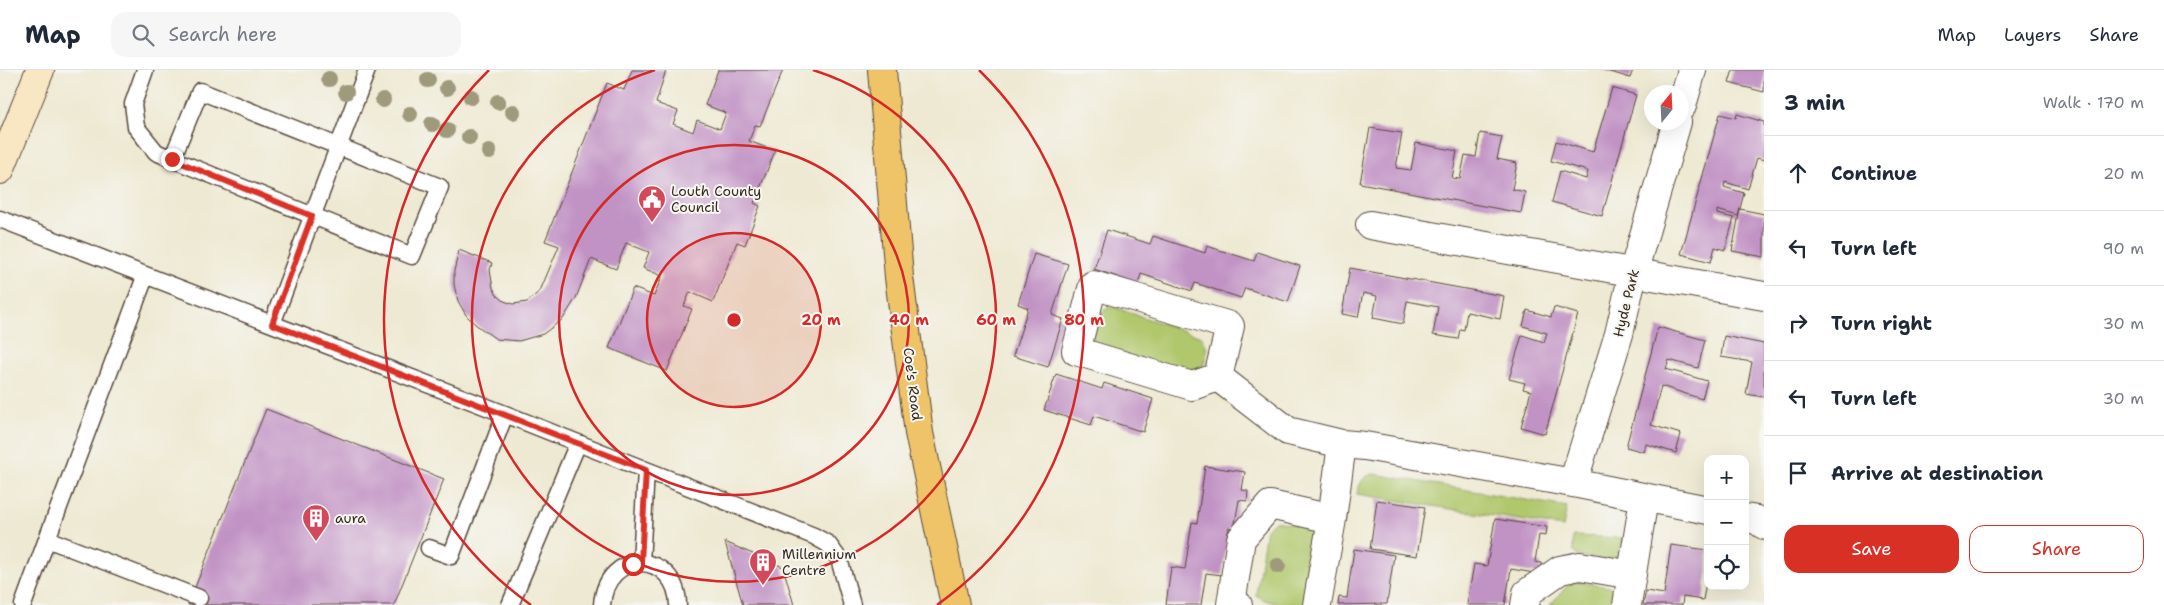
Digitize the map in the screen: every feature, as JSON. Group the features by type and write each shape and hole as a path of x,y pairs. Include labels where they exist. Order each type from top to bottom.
{"main road":[{"path":"0,170 40,70"},
{"name":"Coe's Road","path":"882,70 899,277 918,424 955,605"}],"street":[{"path":"1688,85 1692,70"},
{"name":"Hyde Park","path":"1573,483 1619,334 1633,273 1675,130"},
{"path":"1370,225 1764,296"},
{"path":"1093,285 1230,326 1218,377 1192,386 1076,351 1093,285"},
{"path":"1218,377 1288,431 1342,444 1364,446 1573,483 1704,509"},
{"path":"1317,605 1332,519 1342,444"},
{"path":"1627,605 1644,498"},
{"path":"1238,605 1231,604 1241,539 1270,505 1332,519"},
{"path":"1749,519 1757,520 1764,525"},
{"path":"1525,605 1527,593 1560,570 1580,566 1632,575"}],"lane":[{"path":"145,70 132,104 136,127 156,152 172,159 312,216 412,256 440,187 200,91 172,159"},
{"path":"272,324 367,70"},
{"path":"0,219 145,277 505,414 814,536 828,544 839,559 852,605"},
{"path":"23,605 145,277"},
{"path":"429,548 451,556 505,414"},
{"path":"510,605 578,443"},
{"path":"641,562 646,470"},
{"path":"47,540 199,598"},
{"path":"602,605 603,590 609,579 621,568 641,562 660,569 673,582 678,595 678,605"}],"green space":[{"path":"1113,307 1202,337 1207,349 1206,360 1196,373 1190,376 1093,344 1088,337 1095,323 1100,314"},
{"path":"1374,474 1567,507 1563,527 1357,494 1362,481 1367,476"},
{"path":"1275,521 1315,528 1320,532 1309,605 1274,603 1256,595 1266,529"},
{"path":"1573,536 1624,538 1617,557 1607,560 1577,556 1573,550"},
{"path":"1576,582 1617,588 1620,605 1550,605 1569,584"}],"building":[{"name":"Louth County Council","path":"632,70 666,70 656,103 678,111 673,124 693,132 697,120 720,129 726,113 705,105 718,70 783,70 760,126 755,125 749,141 775,151 754,203 760,206 745,245 737,242 713,302 690,292 684,306 692,309 667,371 609,348 633,288 654,296 662,276 643,268 649,252 626,243 616,269 591,259 576,298 563,319 543,334 519,341 496,339 475,324 466,315 458,301 454,285 454,271 459,250 492,263 490,270 493,288 504,301 513,304 527,302 540,291 559,246 545,241 607,83 624,90"},
{"path":"1604,70 1633,70 1630,78"},
{"path":"1733,70 1764,70 1764,92 1729,83"},
{"path":"1612,88 1636,95 1602,216 1552,202 1560,171 1586,179 1588,171 1551,161 1556,141 1593,152"},
{"path":"1720,114 1736,118 1737,114 1764,122 1764,160 1757,158 1748,189 1725,182 1724,187 1744,193 1738,216 1717,210 1717,214 1734,218 1725,250 1715,247 1711,262 1681,254"},
{"path":"1370,128 1402,133 1396,168 1411,170 1416,143 1457,151 1452,178 1460,179 1465,155 1476,157 1480,133 1502,137 1497,159 1517,163 1512,189 1525,192 1521,213 1360,183"},
{"path":"1740,209 1764,214 1764,257 1732,251"},
{"path":"1107,230 1150,244 1153,236 1205,253 1207,246 1254,261 1257,252 1300,266 1288,302 1245,288 1241,298 1195,283 1192,291 1141,274 1138,284 1094,269"},
{"path":"1034,254 1068,264 1052,315 1063,319 1048,367 1013,356 1028,308 1018,304"},
{"path":"1350,268 1504,296 1500,319 1467,312 1464,330 1460,329 1458,339 1433,335 1438,307 1407,301 1403,324 1373,318 1377,296 1363,293 1358,317 1342,314"},
{"path":"1554,307 1578,314 1545,434 1521,427 1531,391 1523,389 1525,383 1509,379 1522,335 1544,342 1547,333 1523,326 1527,310 1551,317"},
{"path":"1658,327 1705,340 1698,368 1669,360 1666,369 1707,381 1702,399 1661,386 1651,425 1681,434 1676,453 1646,444 1644,452 1626,447"},
{"path":"1724,336 1764,344 1764,397 1746,394 1752,362 1721,357"},
{"path":"1056,374 1102,389 1104,383 1153,399 1143,432 1094,416 1091,425 1044,410"},
{"name":"aura","path":"266,409 444,479 394,605 188,605"},
{"path":"1205,466 1245,472 1242,490 1248,491 1247,501 1239,500 1234,529 1229,527 1222,575 1206,573 1201,605 1166,605 1171,567 1185,569 1192,522 1197,523"},
{"path":"1377,500 1425,507 1417,556 1370,549"},
{"path":"1495,519 1547,527 1546,536 1539,535 1535,562 1541,563 1540,574 1511,569 1505,605 1467,605 1474,564 1487,566"},
{"name":"Millennium Centre","path":"725,542 783,567 794,605 743,605"},
{"path":"1671,545 1704,549 1705,590 1703,600 1683,597 1682,605 1643,605 1646,591 1664,594"},
{"path":"1354,549 1394,555 1387,604 1338,605 1339,597 1347,598"}],"place":[{"name":"Louth County Council","path":"652,223"},
{"name":"aura","path":"316,542"},
{"name":"Millennium Centre","path":"763,586"}],"route":[{"path":"172,159 312,216 272,324 646,470 641,562 633,564"}]}
